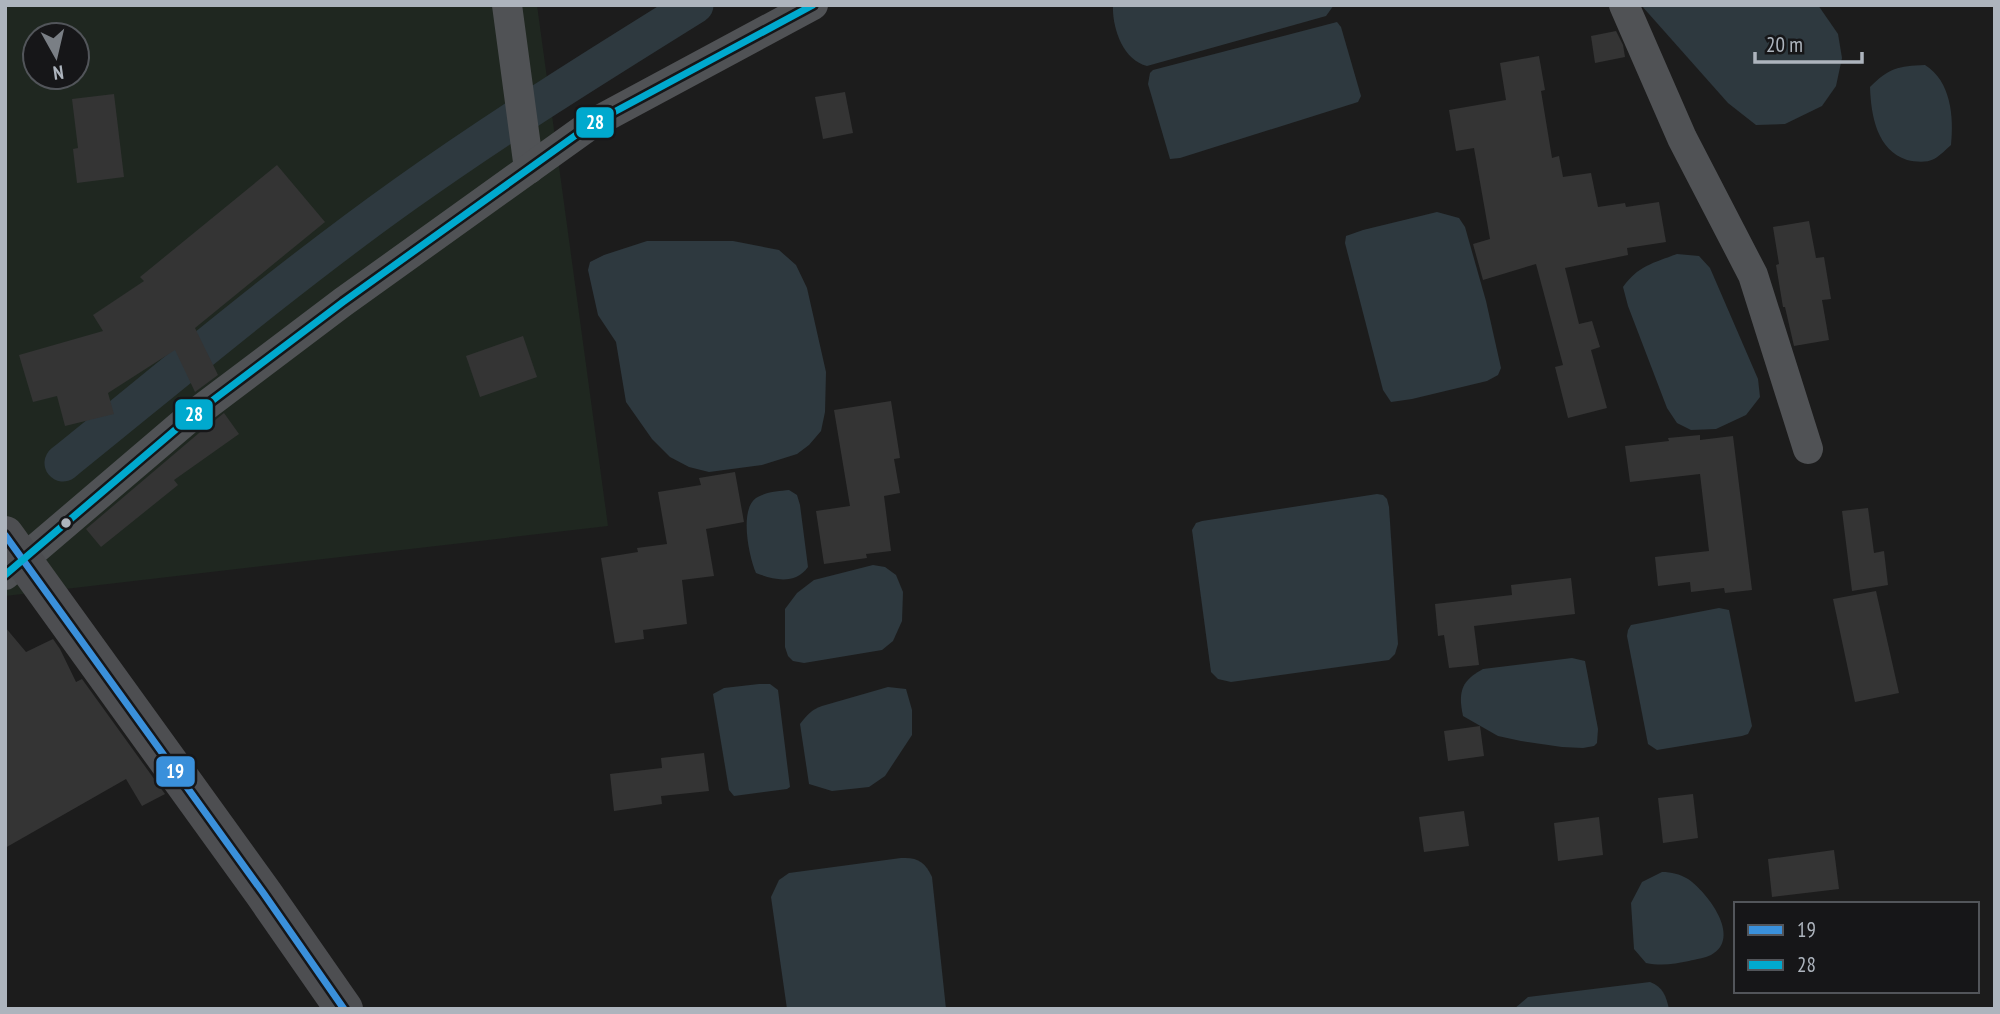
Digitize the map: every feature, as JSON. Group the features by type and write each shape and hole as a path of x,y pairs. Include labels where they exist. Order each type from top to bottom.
{"highway":[{"path":"11,557 264,894 344,1009"}],"street":[{"path":"507,5 529,169"},
{"path":"11,557 343,302 590,125 813,5"},
{"path":"1623,5 1682,138 1752,275 1808,449"}],"shaded area":[{"path":"5,5 537,5 608,526 5,596"},
{"path":"1113,5 1334,5 1326,16 1147,66 1139,63 1125,50 1117,33"},
{"path":"1641,5 1818,5 1838,34 1842,58 1836,86 1822,106 1785,124 1756,125 1728,103"},
{"path":"1337,22 1341,27 1361,96 1358,102 1170,159 1148,84 1153,70"},
{"path":"1925,65 1940,80 1949,100 1951,145 1934,159 1917,162 1897,155 1882,140 1874,120 1870,87 1894,69"},
{"path":"1437,212 1459,218 1465,227 1501,368 1498,375 1487,381 1391,402 1383,390 1345,243 1346,236"},
{"path":"647,241 733,241 779,250 796,265 807,288 826,372 825,412 821,431 797,454 762,465 709,472 689,467 670,457 652,439 626,402 616,342 598,315 588,270 590,262 604,255"},
{"path":"1677,254 1699,256 1710,268 1758,379 1760,397 1746,415 1716,429 1691,430 1677,423 1667,408 1623,287 1640,270"},
{"path":"789,490 797,495 800,505 808,567 791,579 770,578 756,573 748,545 748,513 756,498"},
{"path":"1377,494 1387,499 1389,507 1398,644 1395,654 1389,660 1231,682 1218,679 1211,672 1192,530 1196,523"},
{"path":"873,565 885,567 896,575 903,592 902,621 893,641 882,650 804,663 793,661 785,647 785,609 797,593 814,580"},
{"path":"1719,608 1729,610 1752,726 1748,734 1742,736 1657,750 1648,744 1628,630 1631,625"},
{"path":"1572,658 1585,661 1598,729 1597,743 1594,746 1562,747 1498,736 1463,716 1463,688 1470,678 1483,669"},
{"path":"770,684 778,690 790,787 734,796 729,790 713,694 724,688"},
{"path":"888,687 906,689 912,710 912,735 885,776 869,787 832,791 809,784 800,724 812,711 822,706"},
{"path":"912,858 920,862 932,877 946,1009 787,1009 771,897 779,880 789,873"},
{"path":"1662,872 1688,879 1712,904 1723,927 1724,938 1720,947 1711,955 1678,963 1657,964 1646,963 1634,949 1631,903 1642,882"},
{"path":"1650,982 1663,992 1669,1009 1514,1009 1528,997"}],"building":[{"path":"1616,31 1625,57 1595,63 1591,36"},
{"path":"1539,56 1545,90 1541,91 1552,158 1559,156 1563,177 1591,173 1598,207 1625,203 1626,207 1659,202 1666,242 1627,248 1628,255 1565,268 1579,324 1592,321 1600,347 1591,350 1607,408 1568,418 1555,367 1563,365 1536,264 1483,280 1473,244 1490,239 1474,148 1456,151 1449,110 1506,100 1500,63"},
{"path":"845,92 853,133 823,139 815,97"},
{"path":"114,94 124,177 77,183 73,149 78,148 72,99"},
{"path":"277,165 325,222 195,328 218,375 195,392 175,350 108,393 114,414 65,426 57,396 33,402 19,355 103,331 93,315 144,281 140,277"},
{"path":"1809,221 1816,258 1824,257 1831,299 1822,300 1829,340 1794,346 1783,307 1773,227"},
{"path":"523,336 537,377 480,397 466,356"},
{"path":"891,401 900,458 894,459 900,493 884,496 891,551 866,554 867,558 824,564 816,511 850,506 834,410"},
{"path":"224,413 239,434 174,480 178,485 101,547 86,529"},
{"path":"1700,435 1700,440 1733,436 1752,590 1725,593 1724,588 1691,592 1690,582 1658,586 1655,557 1709,551 1700,474 1630,482 1625,446"},
{"path":"735,472 744,522 706,529 714,576 682,580 687,624 643,630 644,639 615,643 601,558 638,552 637,548 667,544 658,492 701,485 699,478"},
{"path":"1868,508 1874,553 1884,551 1888,585 1852,591 1842,511"},
{"path":"1571,578 1575,614 1474,626 1479,665 1449,668 1444,635 1438,636 1435,604 1512,595 1511,585"},
{"path":"1876,591 1899,693 1855,702 1833,599"},
{"path":"5,627 26,652 53,639 76,682 82,679 165,794 142,806 126,779 5,848"},
{"path":"1480,726 1484,756 1448,761 1444,731"},
{"path":"704,753 709,791 661,796 662,804 614,811 610,774 662,768 661,758"},
{"path":"1693,794 1698,838 1663,843 1658,798"},
{"path":"1464,811 1469,846 1424,852 1419,817"},
{"path":"1599,817 1603,855 1558,861 1554,823"},
{"path":"1834,850 1839,889 1772,897 1768,859"}],"waterway":[{"path":"63,463 275,292 405,194 512,121 695,5"}],"transit line":[{"name":"28","path":"5,575 188,419 343,302 590,125 813,5"},
{"name":"19","path":"5,535 344,1009"}]}
